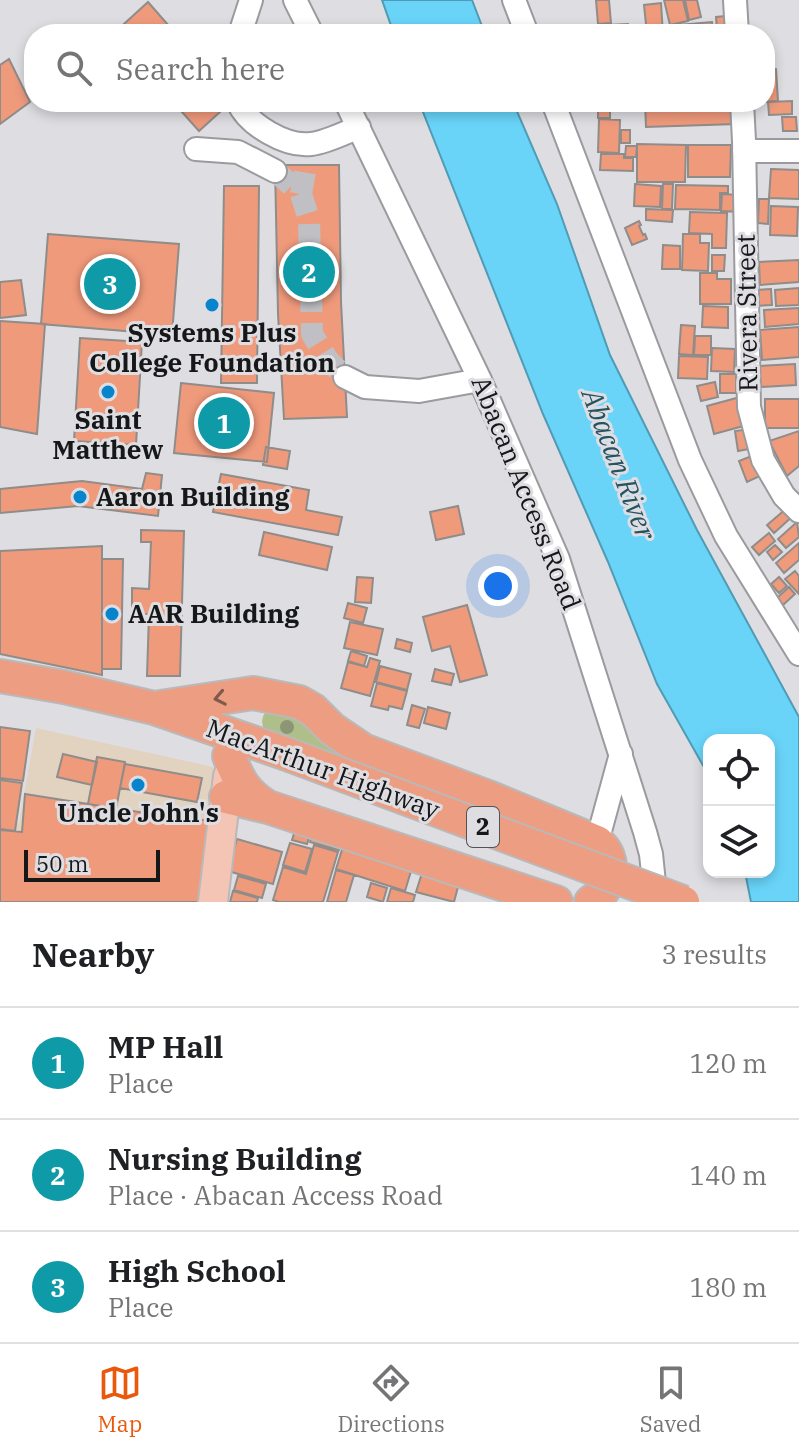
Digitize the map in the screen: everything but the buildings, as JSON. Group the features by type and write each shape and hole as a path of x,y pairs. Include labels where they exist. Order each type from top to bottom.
{"highway":[{"name":"MacArthur Highway","path":"2,675 154,708 274,757 601,902"},
{"name":"MacArthur Highway","path":"2,675 229,756 274,757 683,902"},
{"path":"154,708 241,694 263,694 307,706 332,729 363,750 597,842 609,854 611,862 601,902"},
{"path":"274,757 252,725 252,711 260,701 285,699"},
{"path":"229,756 239,781 253,797 268,807"},
{"path":"226,797 268,807 556,902"}],"main road":[{"path":"213,902 229,756"}],"street":[{"path":"243,24 251,0"},
{"path":"295,0 307,24"},
{"path":"514,0 523,24"},
{"path":"735,0 736,24"},
{"path":"244,112 248,119 264,130 286,140 307,155 359,127"},
{"name":"Abacan Access Road","path":"351,112 480,380 558,559 651,854 656,902"},
{"path":"557,112 690,460 726,536 799,654"},
{"name":"Rivera Street","path":"742,112 749,407 763,460 784,496 799,511"},
{"path":"196,149 238,152 275,171"},
{"path":"744,151 799,151"},
{"path":"345,377 365,387 419,391 480,380"},
{"path":"597,842 621,754"}],"shaded area":[{"path":"36,728 227,770 208,902 0,902 0,821 19,823"}],"green space":[{"path":"270,709 286,712 369,759 378,769 264,730 262,718"}],"water":[{"path":"382,0 472,0 481,24 390,24"},
{"name":"Abacan River","path":"423,112 517,112 557,204 610,355 697,530 799,717 799,902 751,902 746,878 775,878 775,734 703,734 703,765 657,684 543,414"}],"tunnel":[{"path":"301,194 306,165"},
{"path":"275,171 301,194 309,219 312,334 328,360 345,377"}],"place":[{"name":"Nursing Building","path":"309,272"},
{"name":"High School","path":"110,284"},
{"name":"Systems Plus College Foundation","path":"212,305"},
{"name":"Saint Matthew","path":"108,392"},
{"name":"MP Hall","path":"224,423"},
{"name":"Aaron Building","path":"80,497"},
{"name":"AAR Building","path":"112,614"},
{"name":"Uncle John's","path":"138,785"}]}
